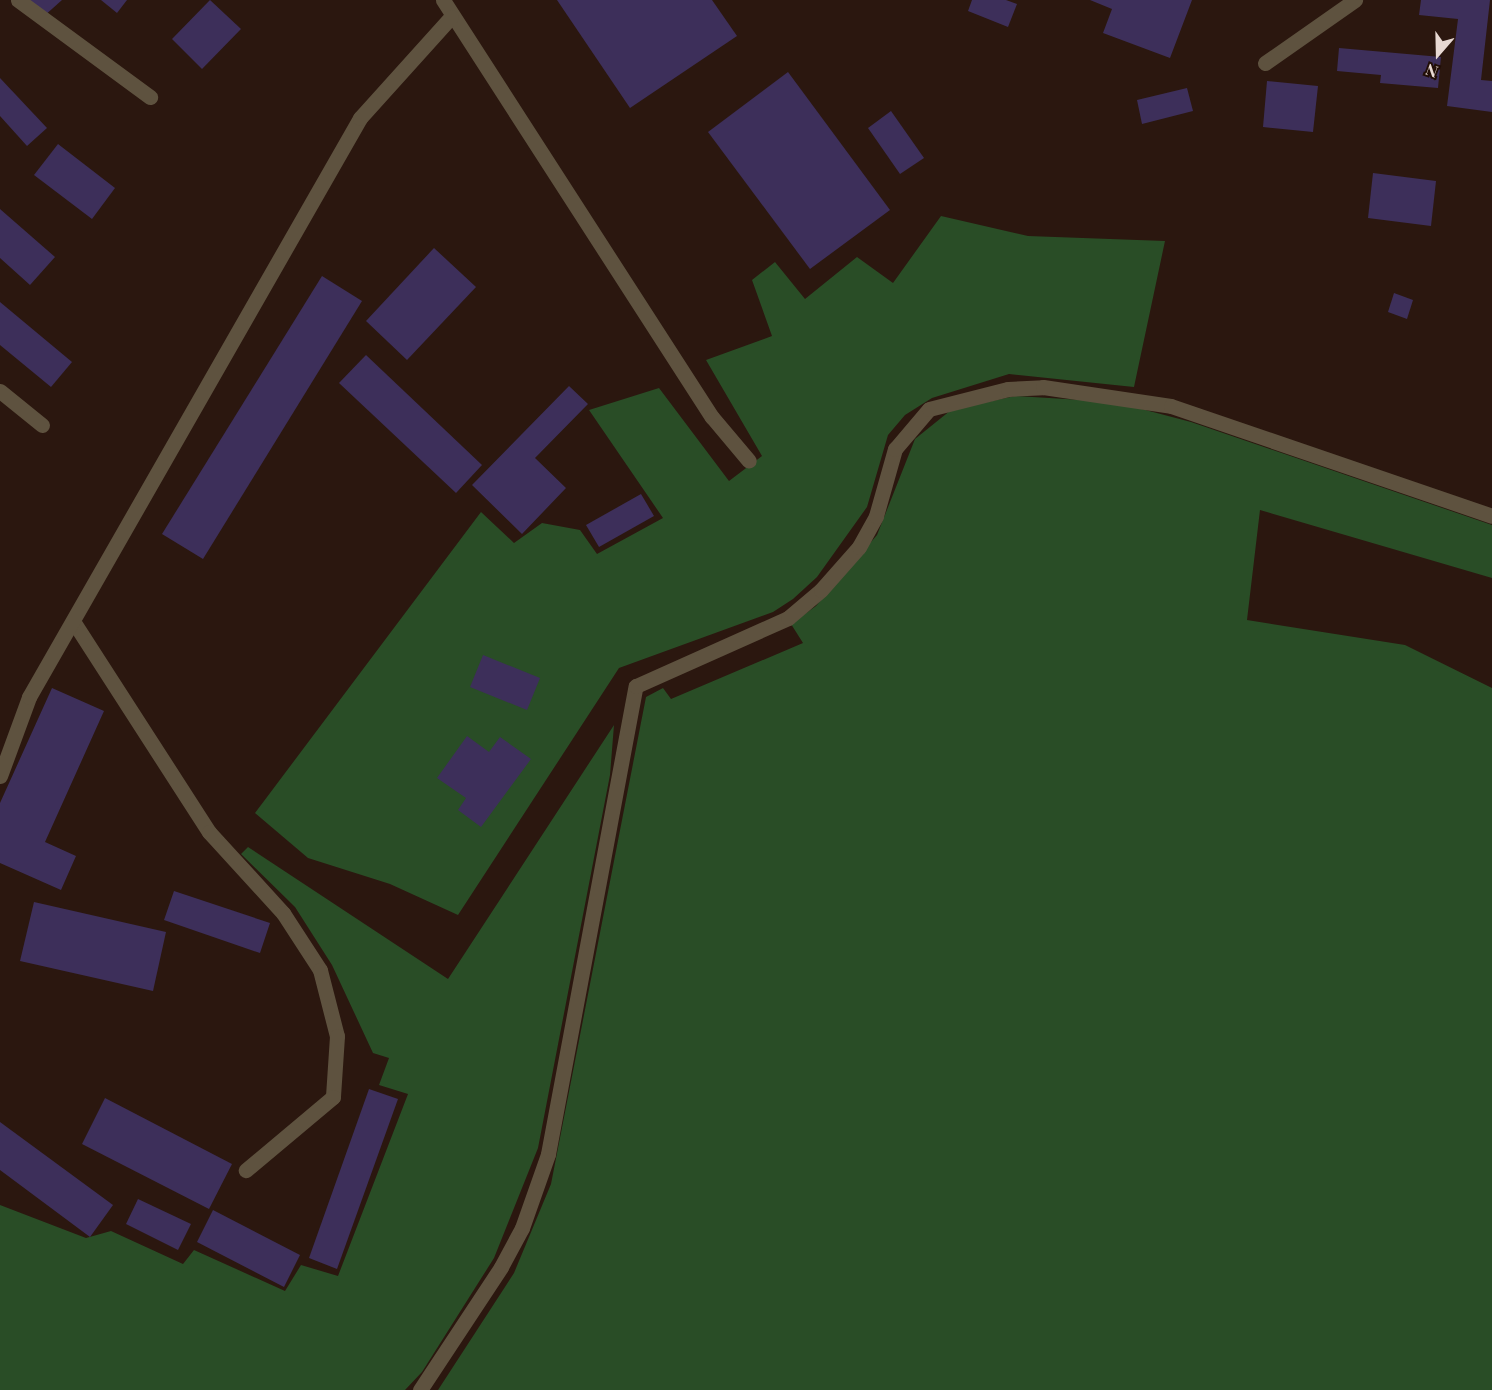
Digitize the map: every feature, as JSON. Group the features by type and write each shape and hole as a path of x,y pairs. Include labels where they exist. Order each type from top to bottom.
{"street":[{"path":"18,0 150,97"},
{"path":"443,0 451,17 712,417 749,461"},
{"path":"1265,63 1355,0"},
{"path":"0,776 29,698 360,118 451,17"},
{"path":"420,1390 437,1372 517,1238 548,1154 636,686 788,618 821,590 859,547 876,516 895,449 929,409 1008,388 1043,387 1161,404 1492,516"},
{"path":"0,391 42,425"},
{"path":"73,621 208,832 283,913 320,970 337,1036 333,1098 246,1170"}],"green space":[{"path":"941,216 1028,236 1165,241 1134,387 1009,374 932,398 905,415 888,435 867,507 817,577 793,599 773,612 619,668 458,915 390,884 308,858 255,813 481,512 514,543 542,523 580,530 597,554 663,518 589,410 659,388 729,481 762,456 706,360 772,336 752,280 775,262 805,299 857,257 893,283"},
{"path":"1015,396 1115,402 1191,422 1492,525 1492,578 1260,510 1247,620 1405,645 1492,688 1492,1390 438,1390 514,1273 551,1184 646,697 663,688 671,699 803,643 791,624 816,606 877,535 915,439 951,410"},
{"path":"614,725 610,775 538,1148 494,1258 422,1372 405,1390 0,1390 0,1205 86,1238 111,1231 183,1264 194,1250 285,1291 301,1265 338,1276 408,1094 379,1085 389,1058 373,1053 332,965 295,907 241,854 248,847 448,979"}],"building":[{"path":"28,0 62,0 43,17"},
{"path":"101,0 127,0 117,13"},
{"path":"210,0 241,29 202,69 172,39"},
{"path":"557,0 712,0 737,36 630,108"},
{"path":"972,0 1006,0 1017,4 1008,27 968,11"},
{"path":"1090,0 1192,0 1170,58 1103,33 1112,9"},
{"path":"1421,0 1490,0 1481,80 1492,81 1492,112 1447,106 1458,19 1419,15"},
{"path":"1339,48 1441,57 1438,88 1380,83 1381,75 1337,71"},
{"path":"788,72 890,210 810,269 708,132"},
{"path":"0,78 47,128 27,146 0,116"},
{"path":"1267,81 1318,86 1313,132 1263,127"},
{"path":"1187,88 1193,111 1142,124 1137,100"},
{"path":"891,111 924,158 900,174 868,128"},
{"path":"58,144 115,188 92,219 34,175"},
{"path":"1373,173 1436,181 1431,226 1368,218"},
{"path":"0,209 55,257 30,285 0,258"},
{"path":"434,248 476,287 407,360 366,321"},
{"path":"322,276 362,301 203,559 162,534"},
{"path":"1394,293 1413,300 1407,319 1388,312"},
{"path":"0,302 72,362 51,387 0,345"},
{"path":"366,355 482,465 456,493 339,383"},
{"path":"569,386 588,404 535,458 566,488 522,534 472,485"},
{"path":"641,494 654,516 599,547 586,525"},
{"path":"483,655 540,678 527,710 470,687"},
{"path":"52,688 104,711 45,842 76,856 61,890 0,863 0,803"},
{"path":"467,736 489,752 500,737 531,759 481,827 458,810 466,798 437,778"},
{"path":"174,891 270,923 260,953 164,920"},
{"path":"34,902 166,932 153,991 20,961"},
{"path":"369,1089 398,1099 337,1269 309,1258"},
{"path":"105,1098 232,1164 209,1209 82,1144"},
{"path":"0,1122 113,1205 90,1237 0,1170"},
{"path":"138,1199 191,1224 178,1250 126,1224"},
{"path":"213,1210 300,1255 284,1287 197,1242"}]}
